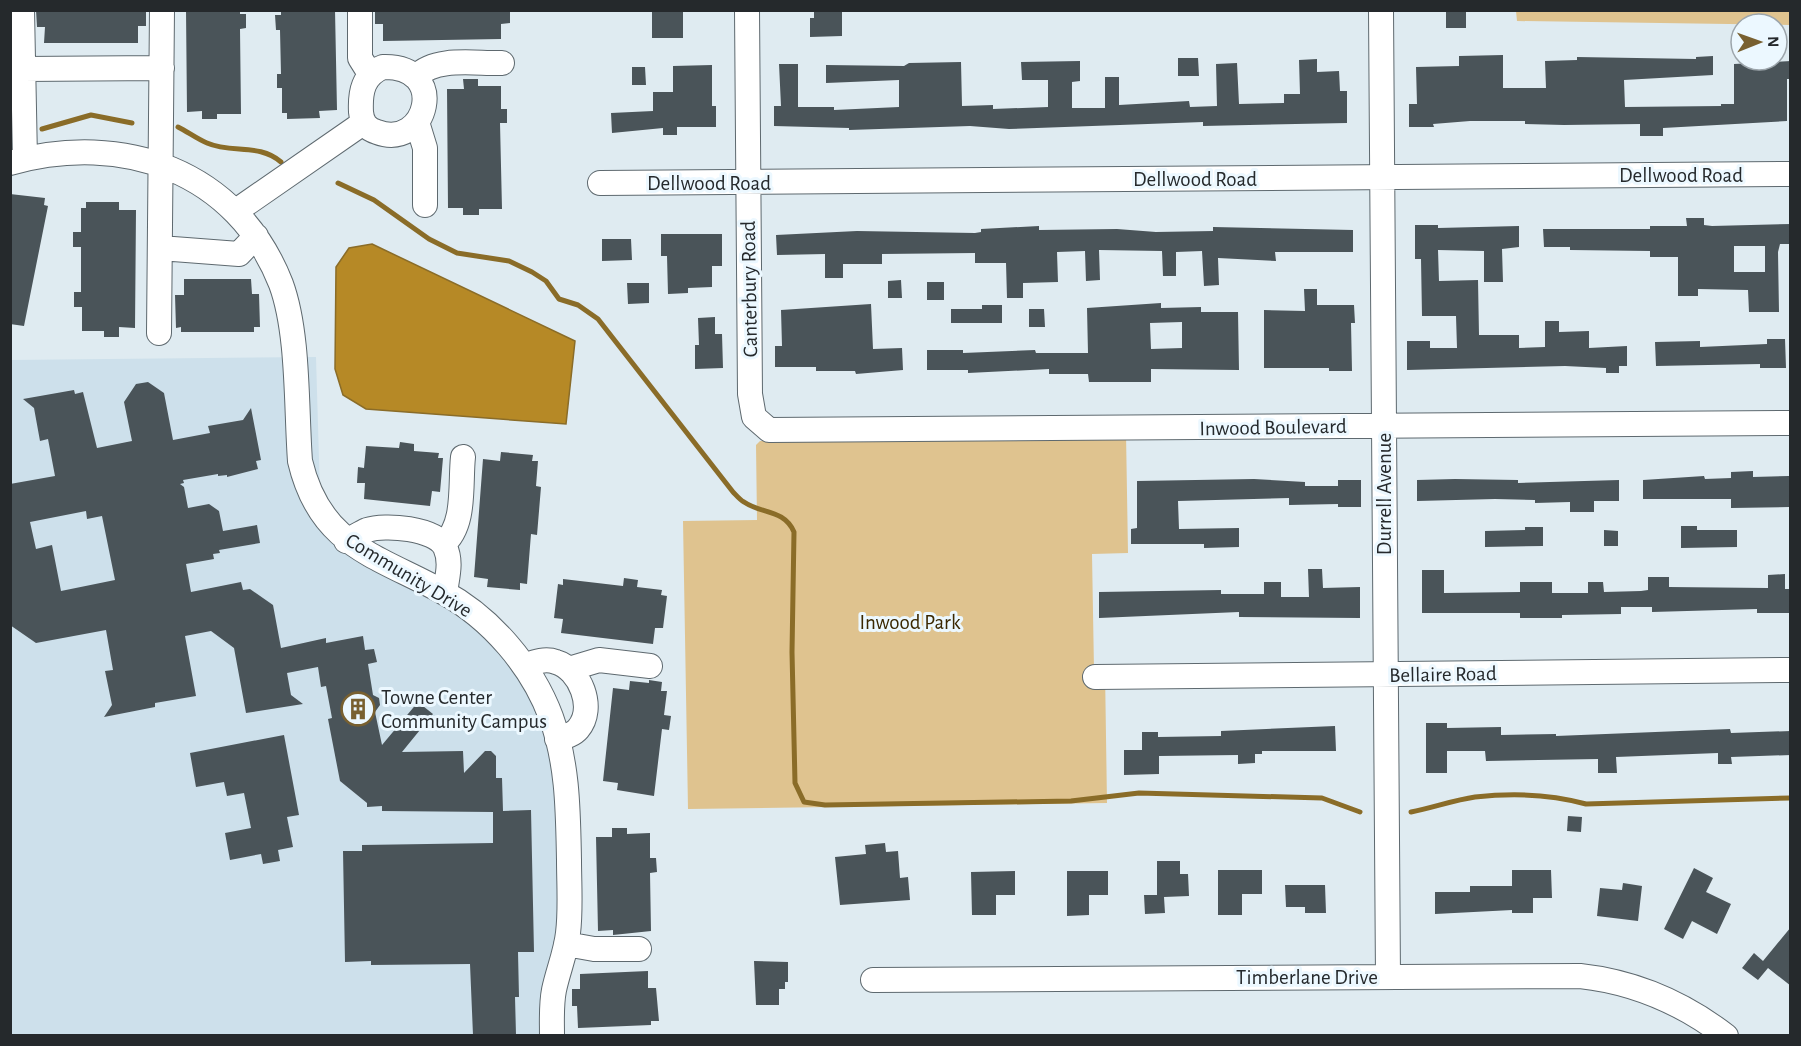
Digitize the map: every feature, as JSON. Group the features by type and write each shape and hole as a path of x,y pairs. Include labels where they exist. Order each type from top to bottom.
{"street":[{"path":"18,161 23,69 22,10"},
{"path":"159,333 162,10"},
{"path":"360,10 360,58 370,74"},
{"name":"Canterbury Road","path":"747,10 750,393 752,412 758,423"},
{"name":"Durrell Avenue","path":"1380,10 1388,976"},
{"path":"417,76 423,69 440,64 502,63"},
{"path":"383,67 395,67 407,69 417,76 424,98 417,122 408,131 389,135 378,133 363,123 361,96 370,74 383,67"},
{"path":"23,69 162,68"},
{"path":"417,122 425,148 425,205"},
{"path":"236,211 363,123"},
{"name":"Community Drive","path":"18,161 47,155 93,153 127,155 162,164 189,176 214,192 236,211 256,236 281,285 291,328 300,460 304,479 325,518 346,541 374,558 445,593 478,616 508,645 524,666 550,716 568,796 570,916 566,944 554,990 552,1035"},
{"name":"Dellwood Road","path":"600,183 1791,174"},
{"path":"160,248 239,254 256,236"},
{"name":"Inwood Boulevard","path":"758,423 770,430 785,432 1791,423"},
{"path":"443,544 452,538 457,527 463,457"},
{"path":"346,541 367,530 385,528 420,531 443,544 449,566 445,593"},
{"path":"524,666 549,660 569,669 582,687 585,709 580,728 557,739"},
{"path":"569,669 598,660 650,666"},
{"name":"Bellaire Road","path":"1095,677 1791,670"},
{"path":"566,944 594,949 639,949"},
{"name":"Timberlane Drive","path":"873,980 1567,976 1604,979 1640,988 1698,1015 1726,1035"}],"shaded area":[{"path":"372,244 575,341 566,424 366,409 343,395 335,369 336,267 349,248"},
{"path":"316,357 321,527 365,567 459,611 521,672 555,755 561,923 545,1035 11,1035 10,360"}],"green space":[{"path":"1516,11 1790,11 1790,25 1789,12 1729,12 1729,24 1517,21"},
{"name":"Inwood Park","path":"1126,433 1128,553 1092,554 1094,670 1105,670 1107,803 688,809 683,521 757,520 756,445 760,441"}],"building":[{"path":"36,10 146,10 146,26 138,26 138,43 44,43 45,27 37,27"},
{"path":"186,10 240,10 240,14 246,14 246,28 240,29 241,114 217,114 217,119 202,119 202,111 187,112"},
{"path":"281,10 335,10 337,110 319,111 320,118 287,119 287,113 282,113 282,88 277,88 277,74 281,74 280,30 276,30 275,15 281,15"},
{"path":"375,10 510,10 510,23 501,24 501,39 383,41 383,24 375,24"},
{"path":"652,10 683,10 683,38 652,38"},
{"path":"814,10 842,10 842,36 810,37 810,18 814,18"},
{"path":"1446,10 1466,10 1466,28 1446,28"},
{"path":"1503,55 1503,88 1546,88 1545,61 1577,60 1577,57 1696,59 1696,57 1713,56 1713,75 1624,80 1625,107 1734,104 1734,72 1789,72 1789,61 1791,61 1791,79 1787,79 1787,121 1663,128 1663,136 1640,136 1640,124 1564,125 1525,124 1525,121 1470,121 1433,124 1434,127 1409,127 1409,104 1417,104 1416,67 1459,66 1459,56"},
{"path":"1178,58 1198,58 1199,76 1178,76"},
{"path":"1317,59 1317,72 1339,71 1340,91 1347,91 1347,123 1203,126 1203,122 1009,129 970,126 849,130 849,128 774,126 774,106 781,106 779,64 798,64 798,107 834,107 834,110 899,107 899,80 826,83 826,65 904,66 909,63 961,62 962,106 993,105 993,109 1048,107 1048,80 1022,80 1021,62 1080,61 1080,81 1072,82 1072,108 1105,108 1105,77 1119,77 1119,105 1189,101 1190,107 1217,106 1216,64 1237,63 1239,104 1284,103 1284,94 1300,94 1299,60"},
{"path":"712,65 712,106 716,106 716,127 677,127 677,135 663,135 663,128 612,133 611,113 653,111 653,92 673,92 673,66"},
{"path":"632,67 645,67 646,85 632,85"},
{"path":"463,79 478,79 478,86 501,86 501,109 507,109 507,123 500,123 502,209 479,209 479,215 463,215 463,208 448,208 447,89 464,89"},
{"path":"10,194 45,198 44,205 48,206 24,326 10,324"},
{"path":"86,202 119,202 119,210 136,210 135,328 119,327 119,337 104,337 104,331 82,331 82,307 74,307 74,292 81,292 81,247 73,247 73,232 81,232 81,208 86,208"},
{"path":"1686,218 1704,218 1704,225 1712,226 1791,224 1791,244 1780,244 1778,252 1779,312 1749,312 1748,290 1698,289 1698,296 1678,296 1678,257 1650,257 1650,251 1570,250 1570,247 1544,247 1543,229 1650,229 1650,226 1687,226","holes":["1734,246 1765,246 1765,272 1734,272"]},
{"path":"1415,225 1438,225 1438,228 1519,226 1519,247 1502,249 1503,282 1484,282 1484,251 1438,250 1439,281 1478,280 1479,335 1519,335 1519,348 1545,347 1545,321 1559,321 1559,332 1589,331 1589,348 1627,346 1627,366 1619,366 1619,373 1606,373 1606,368 1565,366 1407,370 1407,341 1430,341 1430,348 1457,348 1456,316 1422,316 1421,259 1415,259"},
{"path":"1039,226 1039,230 1117,229 1156,232 1213,231 1213,227 1353,230 1353,252 1275,252 1276,261 1218,258 1219,285 1204,286 1202,251 1176,252 1176,276 1163,276 1162,251 1099,250 1100,280 1086,281 1085,251 1057,252 1058,282 1023,283 1023,298 1007,298 1006,263 975,263 975,253 882,254 882,264 843,264 843,278 825,278 825,254 777,255 776,235 857,231 975,233 981,232 981,229"},
{"path":"661,234 722,234 722,266 712,266 712,287 688,288 688,293 668,294 667,256 661,256"},
{"path":"602,239 631,239 632,260 602,261"},
{"path":"184,279 251,279 252,294 259,294 260,327 254,327 254,332 181,332 181,327 176,328 175,295 184,295"},
{"path":"901,280 902,298 888,298 888,281"},
{"path":"927,282 944,282 944,300 927,300"},
{"path":"627,283 649,283 649,303 628,304"},
{"path":"1304,289 1317,289 1317,305 1354,305 1355,323 1351,323 1352,371 1329,371 1329,368 1264,368 1264,310 1305,311"},
{"path":"1161,303 1161,308 1201,307 1201,312 1238,312 1239,370 1151,369 1151,382 1089,382 1088,374 1049,374 1049,369 968,373 968,370 927,370 927,350 963,350 963,353 1035,350 1036,353 1088,353 1087,308","holes":["1182,322 1182,348 1151,349 1150,323"]},
{"path":"871,304 873,349 902,348 903,370 856,374 855,371 816,371 816,367 775,367 775,346 782,346 781,310"},
{"path":"982,305 1002,305 1002,323 951,323 951,309 982,309"},
{"path":"1029,309 1044,309 1045,327 1029,327"},
{"path":"715,317 715,334 722,334 723,368 695,369 695,345 699,345 698,318"},
{"path":"1767,339 1785,339 1786,368 1760,368 1760,364 1656,366 1655,342 1700,341 1700,347 1767,344"},
{"name":"Towne Center Community Campus","path":"148,382 164,393 173,440 210,433 208,426 243,420 251,408 261,460 256,461 258,469 227,477 227,475 218,476 218,474 183,480 184,483 180,484 184,487 188,508 209,504 219,511 223,531 257,525 260,543 219,550 220,553 213,554 214,559 186,564 191,592 241,582 243,590 250,589 273,605 281,648 326,638 326,643 363,636 365,650 374,649 377,662 368,664 373,695 379,698 380,705 375,712 382,745 418,702 433,714 402,752 463,751 464,773 485,751 491,751 496,756 496,778 502,778 503,811 531,810 534,952 518,952 519,997 515,997 516,1035 473,1035 470,964 371,965 371,961 345,962 343,851 362,851 362,845 493,843 493,812 382,811 382,806 367,807 367,803 340,781 328,719 332,718 326,686 321,687 318,667 287,673 291,695 303,704 246,713 234,648 211,631 185,636 196,696 155,703 155,707 104,717 112,705 105,671 113,670 106,630 36,643 10,625 10,484 55,476 48,439 40,441 34,408 23,399 74,390 75,394 83,392 97,448 132,441 124,402 136,384","holes":["86,511 87,519 102,516 115,580 61,591 52,545 36,549 30,522"]},
{"path":"400,442 414,444 414,451 439,453 438,458 443,458 440,492 432,491 430,506 364,499 365,483 357,483 358,467 364,468 366,446 399,448"},
{"path":"501,452 533,455 532,461 538,461 536,486 541,487 537,535 531,534 527,584 520,583 520,590 487,587 488,579 474,577 483,459 500,461"},
{"path":"1753,471 1753,477 1789,476 1789,507 1731,508 1731,499 1643,499 1643,480 1704,476 1705,479 1731,478 1731,472"},
{"path":"1254,479 1305,482 1305,486 1338,486 1338,480 1361,480 1361,507 1338,507 1338,504 1289,505 1289,498 1178,501 1179,529 1239,528 1239,547 1204,548 1204,544 1131,544 1131,529 1137,528 1137,481"},
{"path":"1417,480 1518,480 1518,483 1619,480 1619,501 1594,501 1594,512 1570,512 1570,502 1535,503 1535,500 1495,499 1417,501"},
{"path":"1681,526 1697,526 1697,530 1737,530 1737,547 1681,548"},
{"path":"1525,527 1543,527 1543,546 1485,547 1485,531 1525,530"},
{"path":"1604,530 1618,531 1618,546 1604,546"},
{"path":"1308,569 1322,569 1323,588 1360,587 1360,618 1239,617 1239,612 1099,618 1099,592 1221,590 1221,594 1264,594 1264,582 1281,582 1281,597 1309,597"},
{"path":"1422,570 1444,570 1444,593 1520,592 1520,582 1552,582 1552,593 1588,593 1588,582 1603,582 1604,592 1641,591 1648,590 1648,577 1669,577 1669,587 1768,588 1768,575 1785,574 1785,589 1791,589 1791,613 1757,613 1757,609 1652,612 1652,607 1621,607 1621,614 1562,615 1562,618 1520,618 1520,613 1422,613"},
{"path":"624,578 638,580 637,587 662,590 661,595 667,596 663,628 655,628 653,644 561,633 563,619 554,618 558,584 563,585 563,579 623,586"},
{"path":"649,680 662,682 661,691 667,691 664,715 671,716 669,730 662,729 654,796 617,790 618,783 603,781 613,688 629,690 630,681 649,683"},
{"path":"1426,723 1447,723 1447,728 1501,727 1501,735 1556,734 1556,736 1730,729 1731,733 1791,731 1791,755 1731,757 1732,764 1718,764 1718,753 1616,757 1617,773 1598,773 1598,759 1486,761 1485,751 1447,751 1447,773 1426,773"},
{"path":"1335,726 1336,751 1262,751 1262,754 1255,754 1255,763 1238,764 1238,755 1159,756 1159,774 1124,775 1124,750 1142,750 1142,732 1158,732 1158,737 1221,736 1221,731"},
{"path":"284,735 299,815 287,817 293,847 278,850 280,861 263,864 261,854 230,860 225,833 251,828 244,793 227,796 224,782 196,787 190,753"},
{"path":"1568,816 1582,817 1581,832 1567,831"},
{"path":"612,828 627,828 627,834 650,833 650,858 656,858 657,872 650,873 651,931 613,935 613,930 598,931 596,837 612,837"},
{"path":"885,843 886,852 898,851 900,878 908,877 910,900 840,905 835,857 866,854 865,845"},
{"path":"1157,861 1180,861 1180,874 1188,874 1189,896 1164,897 1165,913 1145,914 1144,895 1157,895"},
{"path":"1694,868 1713,878 1706,892 1731,904 1717,934 1692,921 1683,939 1664,929"},
{"path":"1218,870 1262,870 1262,894 1242,894 1242,915 1218,915"},
{"path":"1512,870 1551,870 1552,898 1533,898 1533,913 1512,913 1512,910 1435,914 1435,892 1470,892 1470,886 1512,886"},
{"path":"1015,871 1015,895 996,895 996,915 972,915 971,872"},
{"path":"1067,871 1108,871 1108,895 1089,895 1089,915 1067,916"},
{"path":"1623,883 1642,886 1638,921 1597,916 1600,888 1622,890"},
{"path":"1285,885 1325,885 1326,913 1305,913 1305,907 1286,907"},
{"path":"1791,927 1791,986 1768,968 1758,980 1742,968 1754,953 1763,961"},
{"path":"754,961 788,962 788,982 785,982 785,989 779,989 779,1005 756,1005"},
{"path":"648,971 648,988 656,988 659,1021 651,1021 651,1025 578,1028 577,1006 572,1006 572,989 580,989 580,974"}],"waterway":[{"path":"42,129 91,115 132,123"},
{"path":"178,127 207,143 264,153 281,162"},
{"path":"338,183 374,200 429,239 457,253 509,261 532,272 546,281 559,299 578,305 598,319 733,492 744,502 778,516 790,525 794,532 792,652 795,783 804,802 825,805 1071,801 1139,793 1322,798 1360,812"},
{"path":"1411,812 1467,798 1502,795 1545,796 1586,804 1790,798"}],"place":[{"name":"Towne Center Community Campus","path":"358,709"}]}
